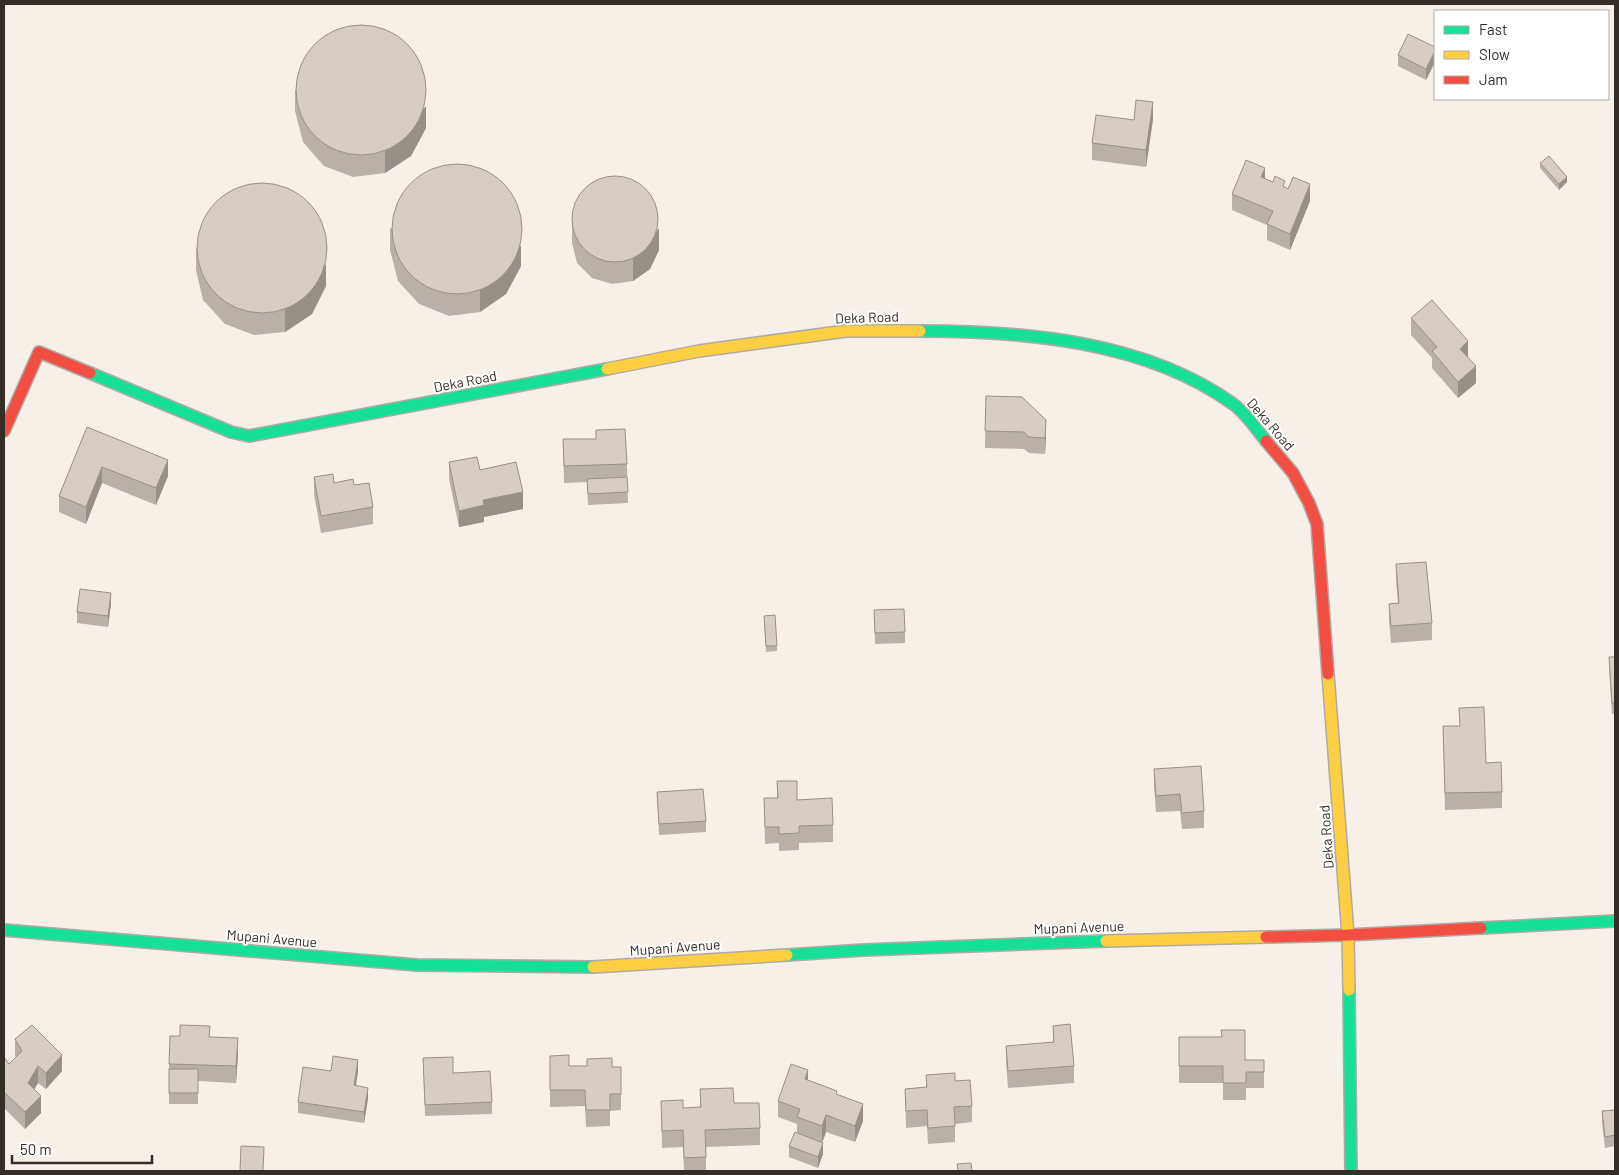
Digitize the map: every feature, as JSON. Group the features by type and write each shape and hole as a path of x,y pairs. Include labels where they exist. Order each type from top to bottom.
{"street":[{"name":"Deka Road","path":"4,431 39,352 222,428 249,436 280,432 699,351 846,331 956,331 1047,338 1128,354 1191,378 1235,405 1293,473 1311,510 1316,524 1348,935"},
{"name":"Mupani Avenue","path":"4,930 417,965 597,967 864,950 1103,941 1348,935 1615,921"},
{"path":"1348,935 1351,1171"}],"building":[{"path":"361,25 374,26 386,30 407,44 421,65 425,77 425,103 421,115 407,136 386,150 374,154 361,155 348,154 336,150 315,136 301,115 297,103 296,90 297,77 301,65 315,44 336,30 348,26"},
{"path":"1408,34 1434,47 1434,53 1426,69 1398,55"},
{"path":"1136,100 1153,102 1146,150 1092,143 1096,115 1134,120"},
{"path":"1549,156 1567,177 1559,184 1540,163"},
{"path":"1246,160 1265,168 1261,177 1273,182 1275,176 1285,181 1283,186 1288,189 1293,177 1310,184 1290,234 1267,224 1273,211 1232,194"},
{"path":"457,164 470,165 482,169 503,183 517,204 521,216 521,242 517,254 503,275 482,289 470,293 457,294 444,293 432,289 411,275 397,254 393,242 392,229 393,216 397,204 411,183 432,169 444,165"},
{"path":"615,176 631,179 639,183 651,195 655,203 658,219 655,235 651,243 639,255 631,259 615,262 599,259 591,255 579,243 575,235 572,219 575,203 579,195 591,183 599,179"},
{"path":"262,183 275,184 287,188 308,202 322,223 326,235 326,261 322,273 308,294 287,308 275,312 262,313 249,312 237,308 216,294 202,273 198,261 197,248 198,235 202,223 216,202 237,188 249,184"},
{"path":"1432,300 1468,341 1460,349 1476,366 1458,382 1432,351 1437,347 1411,318"},
{"path":"986,396 1022,397 1046,420 1045,438 1029,437 1024,432 985,431"},
{"path":"87,427 168,460 156,488 102,467 86,507 59,496"},
{"path":"625,429 627,464 564,466 563,439 596,439 596,430"},
{"path":"477,457 480,470 516,462 523,492 483,500 484,505 459,511 449,462"},
{"path":"333,474 334,483 353,479 354,485 369,483 373,507 321,516 314,477"},
{"path":"627,477 628,492 588,494 587,479"},
{"path":"1426,562 1432,623 1391,626 1389,604 1399,603 1396,564"},
{"path":"80,589 111,593 108,616 77,612"},
{"path":"904,609 905,632 875,633 874,610"},
{"path":"775,615 777,646 766,646 764,616"},
{"path":"1609,657 1615,657 1615,703 1612,703"},
{"path":"1484,707 1486,763 1501,762 1502,792 1445,793 1443,726 1460,726 1459,708"},
{"path":"1201,766 1204,811 1182,813 1180,794 1156,796 1154,769"},
{"path":"777,781 797,781 797,800 832,798 833,825 799,826 799,833 779,834 779,827 765,827 764,798 778,798"},
{"path":"703,789 706,821 659,824 657,792"},
{"path":"1070,1024 1074,1066 1008,1071 1006,1046 1054,1042 1053,1026"},
{"path":"32,1025 62,1055 46,1073 38,1066 28,1083 41,1096 25,1112 4,1092 4,1057 9,1064 22,1051 15,1039"},
{"path":"180,1025 210,1026 209,1037 238,1038 236,1066 169,1064 170,1036 180,1036"},
{"path":"1221,1030 1245,1030 1245,1060 1264,1060 1264,1072 1246,1072 1246,1083 1223,1083 1223,1066 1179,1066 1179,1037 1222,1037"},
{"path":"569,1055 569,1066 587,1066 587,1059 612,1058 612,1067 621,1067 621,1094 610,1094 610,1110 586,1110 585,1090 550,1090 550,1056"},
{"path":"333,1056 358,1060 354,1085 368,1088 364,1112 298,1102 303,1067 331,1071"},
{"path":"453,1057 453,1073 490,1071 492,1102 425,1105 423,1058"},
{"path":"791,1064 808,1070 805,1079 837,1091 836,1094 863,1104 855,1126 826,1115 822,1126 797,1117 800,1109 778,1101"},
{"path":"169,1069 198,1069 198,1093 169,1093"},
{"path":"955,1073 955,1081 970,1080 972,1106 954,1107 955,1126 928,1128 927,1110 906,1111 905,1089 927,1087 926,1075"},
{"path":"733,1088 734,1103 759,1103 760,1128 705,1130 706,1157 684,1158 683,1130 662,1131 661,1101 683,1100 683,1108 701,1107 700,1089"},
{"path":"1615,1110 1615,1135 1605,1137 1602,1111"},
{"path":"795,1132 823,1143 818,1157 789,1146"},
{"path":"241,1146 264,1147 263,1171 240,1171"},
{"path":"971,1163 972,1171 958,1171 957,1164"}],"traffic: fast":[{"path":"920,331 1042,337 1123,353 1162,366 1199,383 1237,407 1266,441"},
{"path":"90,373 231,432 249,436 607,369"},
{"path":"1481,928 1615,921"},
{"path":"4,930 417,965 593,967"},
{"path":"787,955 864,950 1106,941"},
{"path":"1349,990 1351,1171"}],"traffic: slow":[{"path":"607,369 699,351 846,331 920,331"},
{"path":"1328,674 1348,935 1349,990"},
{"path":"1106,941 1266,937"},
{"path":"593,967 787,955"}],"traffic: jam":[{"path":"4,431 39,352 90,373"},
{"path":"1266,441 1293,473 1309,503 1317,524 1328,674"},
{"path":"1266,937 1481,928"}]}
